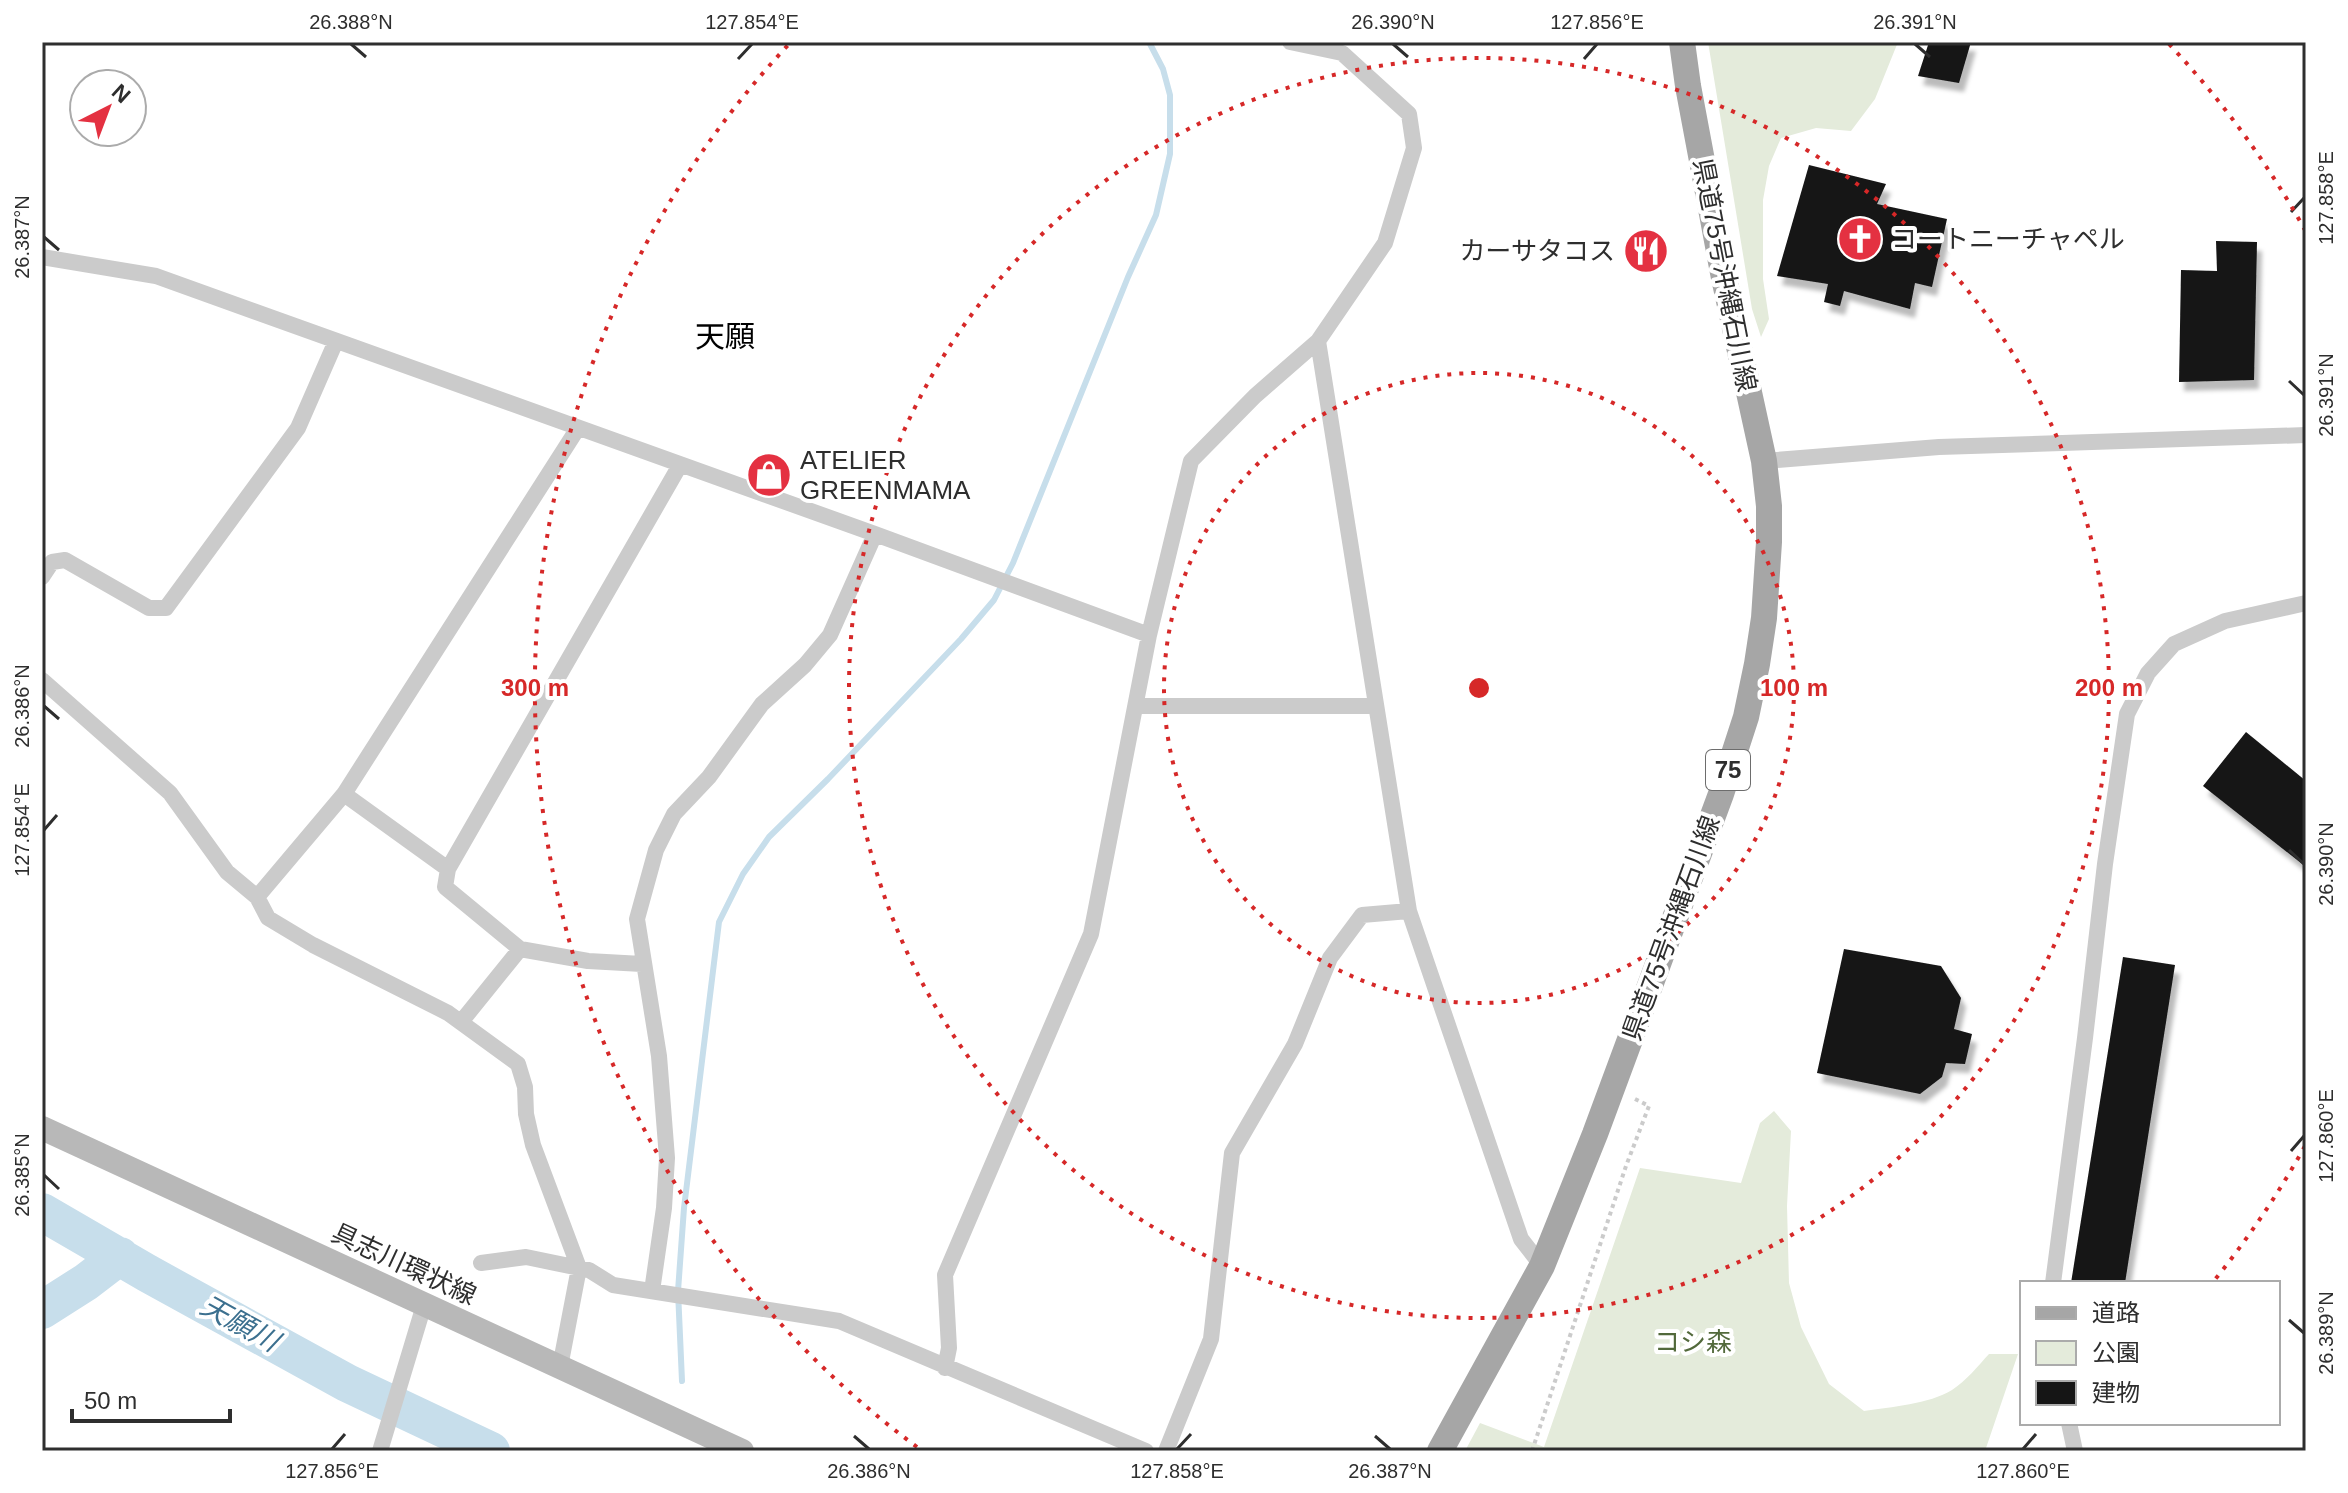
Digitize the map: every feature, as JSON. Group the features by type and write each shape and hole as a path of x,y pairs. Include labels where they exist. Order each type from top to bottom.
{"main road":[{"name":"県道75号沖縄石川線","path":"1440,1451 1542,1266 1716,808 1746,717 1757,664 1767,582 1769,506 1764,461 1724,278 1682,42"},
{"name":"具志川環状線","path":"42,1128 742,1451"}],"street":[{"path":"945,1368 949,1348 945,1275 1091,934 1149,635 1191,461 1255,396 1318,341 1385,243 1414,148 1409,114 1342,53 1290,42"},
{"path":"42,257 156,276 1149,635"},
{"path":"42,577 52,562 65,560 149,608 166,608 298,428 336,341"},
{"path":"1318,341 1409,911 1521,1239 1542,1266"},
{"path":"257,897 344,794 578,428"},
{"path":"1764,461 1939,447 2306,435"},
{"path":"642,964 588,961 520,949 445,887 448,869 680,465"},
{"path":"652,1291 664,1208 667,1158 659,1056 637,919 656,850 674,814 709,777 762,704 805,665 830,635 875,534"},
{"path":"2053,1281 2105,864 2127,714 2148,673 2174,644 2225,621 2306,603"},
{"path":"42,680 170,793 227,872 257,897 268,918 313,945 448,1013 518,1064 525,1087 526,1114 533,1145 579,1268 560,1367"},
{"path":"1136,706 1376,706"},
{"path":"344,794 448,869"},
{"path":"1166,1451 1211,1339 1232,1153 1295,1044 1330,958 1362,915 1409,911"},
{"path":"461,1022 520,949"},
{"path":"481,1263 526,1257 589,1270 613,1285 839,1321 1146,1451"},
{"path":"380,1451 424,1305"},
{"path":"2069,1425 2075,1451"}],"path":[{"path":"1532,1451 1626,1166 1649,1106 1612,1088"}],"green space":[{"path":"1708,42 1898,42 1875,99 1851,131 1816,128 1781,138 1769,166 1763,200 1763,279 1769,319 1761,337 1752,309"},
{"name":"コシ森","path":"1774,1111 1791,1131 1787,1206 1789,1283 1801,1327 1829,1384 1864,1411 1898,1406 1932,1399 1952,1390 1989,1354 2018,1354 1985,1451 1465,1451 1480,1423 1544,1447 1640,1168 1741,1183 1760,1123"}],"building":[{"path":"1929,42 1971,42 1959,83 1918,76"},
{"path":"1809,165 1886,184 1877,204 1947,219 1932,287 1915,283 1910,309 1844,291 1840,306 1824,302 1828,284 1777,276"},
{"path":"2216,241 2257,242 2254,380 2179,382 2181,270 2217,271"},
{"path":"2246,732 2306,781 2306,867 2203,786"},
{"path":"1844,949 1941,966 1961,998 1954,1029 1972,1034 1965,1064 1946,1063 1942,1077 1920,1094 1817,1073"},
{"path":"2123,957 2175,965 2125,1281 2071,1281"}],"waterway":[{"path":"682,1381 678,1291 684,1208 719,922 743,874 769,837 961,639 994,600 1013,563 1156,215 1170,154 1170,95 1163,69 1149,42"},
{"name":"天願川","path":"42,1212 347,1383 491,1451"},
{"name":"天願川","path":"42,1310 120,1256"}],"place":[{"name":"コートニーチャペル","path":"1860,239"},
{"name":"カーサタコス","path":"1646,251"},
{"name":"ATELIER GREENMAMA","path":"769,475"}],"district":[{"name":"天願","path":"725,337"}]}
